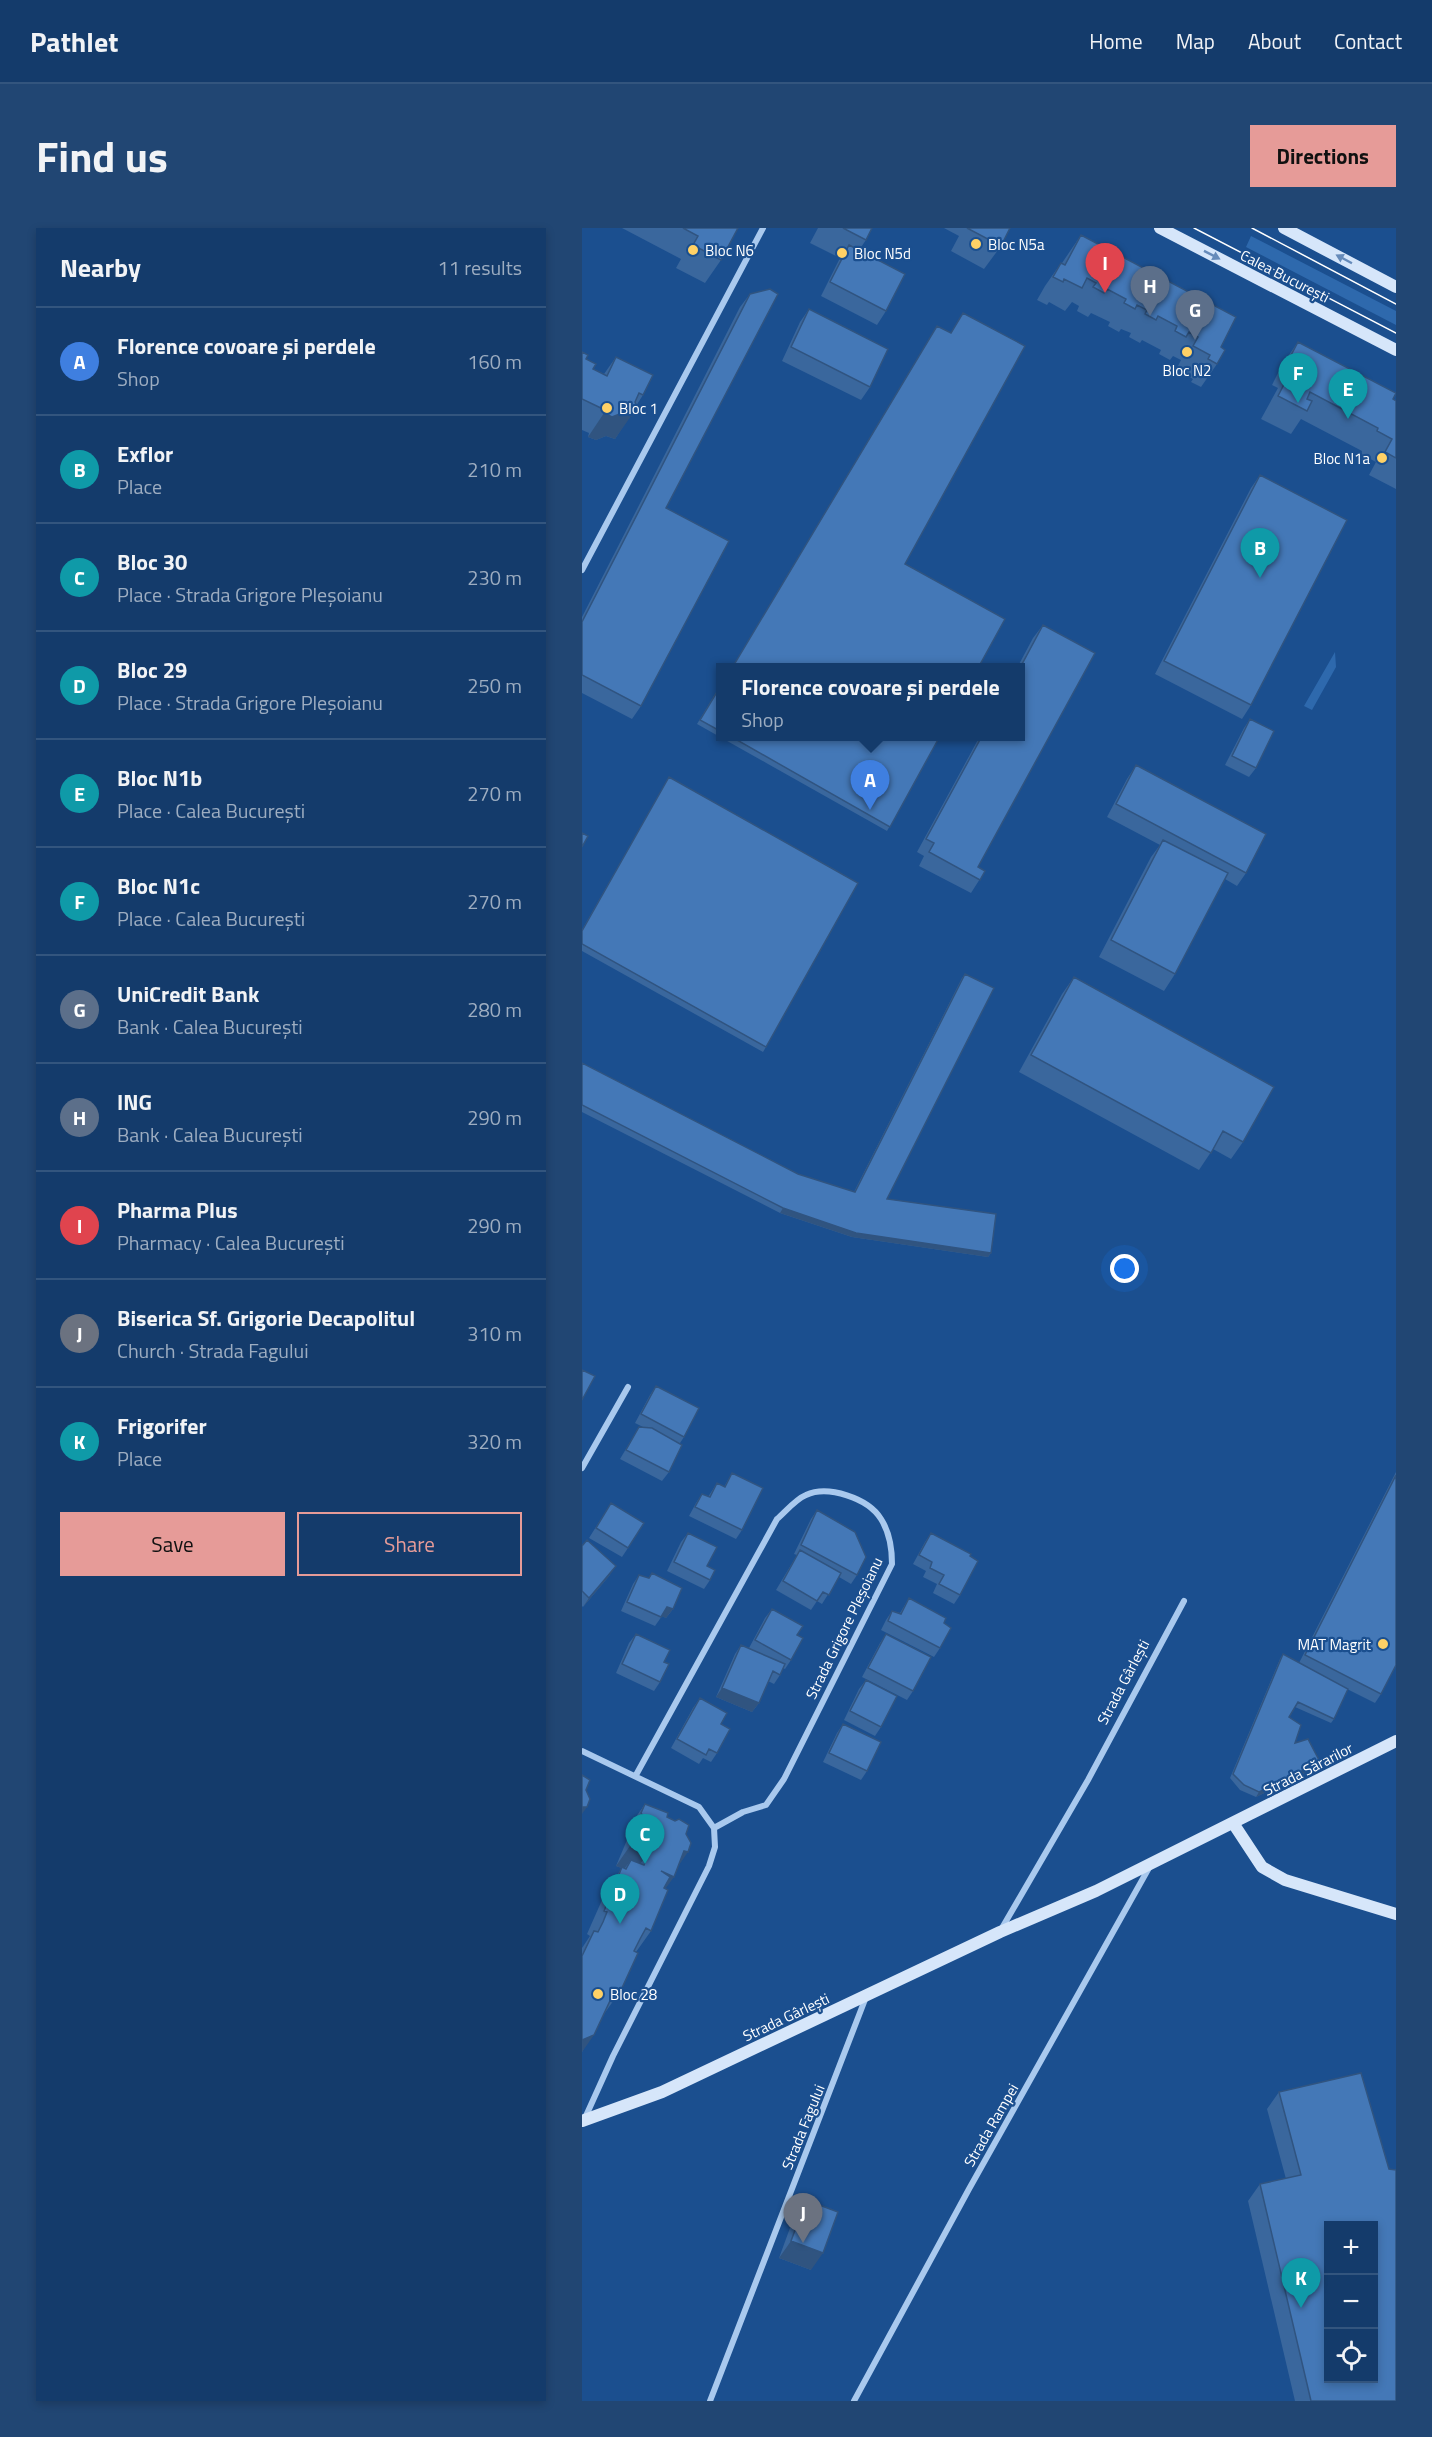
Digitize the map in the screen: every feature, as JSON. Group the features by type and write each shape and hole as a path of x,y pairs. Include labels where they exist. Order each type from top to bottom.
{"street":[{"path":"582,570 763,228"},
{"name":"Calea București","path":"1160,228 1396,351"},
{"path":"1284,228 1396,286"},
{"path":"582,1468 628,1387"},
{"name":"Strada Grigore Pleșoianu","path":"636,1775 777,1519 804,1495 826,1490 859,1500 880,1518 892,1545 892,1564 784,1779 766,1805 743,1812 714,1828"},
{"name":"Strada Gârlești","path":"1000,1932 1093,1770 1184,1601"},
{"name":"Strada Sărarilor","path":"1233,1823 1396,1741"},
{"path":"582,1750 699,1807 714,1828 715,1847 709,1866 613,2056 583,2121"},
{"path":"1233,1823 1262,1867 1285,1880 1396,1914"},
{"name":"Strada Gârlești","path":"583,2121 662,2092 1000,1932 1096,1891 1233,1823"},
{"name":"Strada Rampei","path":"854,2401 1152,1863"},
{"name":"Strada Fagului","path":"710,2401 866,1997"}],"shaded area":[{"path":"1251,236 1396,311 1396,325 1246,247"},
{"path":"1335,652 1336,667 1312,710 1304,706"}],"building":[{"path":"683,228 738,228 721,260 693,245 698,236"},
{"path":"843,228 872,228 866,240"},
{"path":"967,228 1010,228 1001,246"},
{"path":"1081,235 1236,317 1221,347 1225,350 1217,364 1208,359 1210,355 1193,346 1198,337 1189,332 1186,337 1175,331 1177,326 1158,316 1156,320 1145,314 1147,310 1137,305 1135,309 1124,303 1126,299 1107,289 1104,293 1093,287 1096,283 1087,278 1082,288 1064,279 1063,282 1053,277 1061,263 1065,265"},
{"path":"849,245 905,274 886,311 830,282"},
{"path":"770,289 778,294 666,508 729,541 641,706 582,675 582,622 750,294"},
{"path":"809,309 888,349 870,387 791,347"},
{"path":"963,313 1025,346 905,564 1005,619 981,663 735,663 937,326 951,333"},
{"path":"1298,342 1396,393 1393,399 1396,401 1396,458 1385,452 1392,439 1377,431 1378,428 1310,392 1307,399 1312,401 1307,411 1278,396 1294,365 1288,361"},
{"path":"582,352 588,355 586,359 596,364 593,369 607,376 616,357 653,375 643,395 639,393 635,402 637,407 631,416 622,413 612,417 604,413 605,410 582,399"},
{"path":"1260,475 1347,520 1251,705 1164,661"},
{"path":"1043,625 1095,653 978,867 985,871 980,880 929,852 934,843 926,839 979,741 1025,741 1025,663 1023,663"},
{"path":"716,694 716,729 700,720"},
{"path":"1250,719 1274,731 1256,768 1232,756"},
{"path":"739,741 937,741 890,827"},
{"path":"1136,765 1266,834 1246,873 1116,804"},
{"path":"669,777 858,883 766,1047 582,944 582,931"},
{"path":"582,833 588,836 582,847"},
{"path":"1163,840 1228,873 1175,974 1111,940"},
{"path":"965,974 994,988 887,1199 996,1214 991,1253 856,1233 783,1208 582,1105 582,1063 798,1174 855,1192"},
{"path":"1074,977 1274,1087 1243,1142 1223,1131 1211,1153 1031,1055"},
{"path":"582,1370 595,1376 582,1400"},
{"path":"656,1386 699,1408 684,1437 641,1414"},
{"path":"639,1427 652,1428 682,1445 669,1472 626,1450"},
{"path":"732,1473 763,1488 742,1530 695,1507 702,1494 710,1497 717,1483 725,1487"},
{"path":"1396,1475 1396,1665 1381,1694 1305,1655"},
{"path":"611,1503 644,1523 628,1548 596,1528"},
{"path":"817,1510 855,1532 866,1557 857,1575 801,1545"},
{"path":"688,1533 717,1547 707,1566 715,1570 710,1580 674,1562"},
{"path":"931,1533 971,1554 970,1556 978,1561 960,1595 939,1584 944,1575 930,1568 932,1562 919,1555"},
{"path":"587,1540 616,1566 589,1598 582,1591 582,1546"},
{"path":"800,1550 841,1573 829,1595 823,1592 817,1601 783,1581"},
{"path":"652,1573 682,1588 673,1609 667,1607 661,1617 627,1602 639,1575 649,1578"},
{"path":"909,1598 946,1618 944,1623 951,1628 940,1648 888,1621 892,1611 901,1614"},
{"path":"772,1609 803,1626 797,1635 803,1638 791,1660 755,1640"},
{"path":"636,1634 670,1650 664,1662 669,1664 660,1682 622,1664"},
{"path":"886,1634 931,1657 913,1691 868,1668"},
{"path":"741,1645 785,1664 780,1675 773,1671 759,1703 722,1688"},
{"path":"1283,1654 1348,1689 1334,1719 1298,1702 1289,1717 1301,1725 1295,1743 1308,1739 1320,1762 1259,1792 1244,1785 1233,1774"},
{"path":"866,1680 897,1696 881,1727 850,1711"},
{"path":"700,1698 727,1713 721,1724 730,1729 717,1753 709,1749 706,1755 677,1739"},
{"path":"843,1724 881,1742 867,1771 829,1753"},
{"path":"582,1775 590,1780 586,1790 590,1799 587,1807 582,1809"},
{"path":"645,1804 668,1813 667,1817 675,1821 679,1819 689,1825 686,1834 691,1843 688,1852 684,1851 674,1877 661,1871 670,1877 664,1888 668,1890 651,1931 646,1928 634,1951 638,1953 621,1990 616,1988 594,2035 582,2040 582,1956 594,1931 598,1932 603,1922 607,1912 604,1911 622,1867 626,1869 631,1860 644,1865 650,1850 632,1843 643,1816 641,1813"},
{"path":"1361,2073 1389,2169 1396,2170 1396,2401 1311,2401 1260,2184 1301,2175 1279,2092"},
{"path":"806,2200 838,2212 823,2253 791,2241"}],"tram line":[{"path":"1194,228 1396,333"},
{"path":"1252,228 1396,304"}],"place":[{"name":"Bloc N5a","path":"976,244"},
{"name":"Bloc N6","path":"693,250"},
{"name":"Bloc N5d","path":"842,253"},
{"name":"Pharma Plus","path":"1105,293"},
{"name":"ING","path":"1150,316"},
{"name":"UniCredit Bank","path":"1195,340"},
{"name":"Bloc N2","path":"1187,352"},
{"name":"Bloc N1c","path":"1298,403"},
{"name":"Bloc 1","path":"607,408"},
{"name":"Bloc N1b","path":"1348,419"},
{"name":"Bloc N1a","path":"1382,458"},
{"name":"Exflor","path":"1260,578"},
{"name":"Florence covoare și perdele","path":"870,810"},
{"name":"MAT Magrit","path":"1383,1644"},
{"name":"Bloc 30","path":"645,1864"},
{"name":"Bloc 29","path":"620,1924"},
{"name":"Bloc 28","path":"598,1994"},
{"name":"Biserica Sf. Grigorie Decapolitul","path":"803,2243"},
{"name":"Frigorifer","path":"1301,2308"}]}
